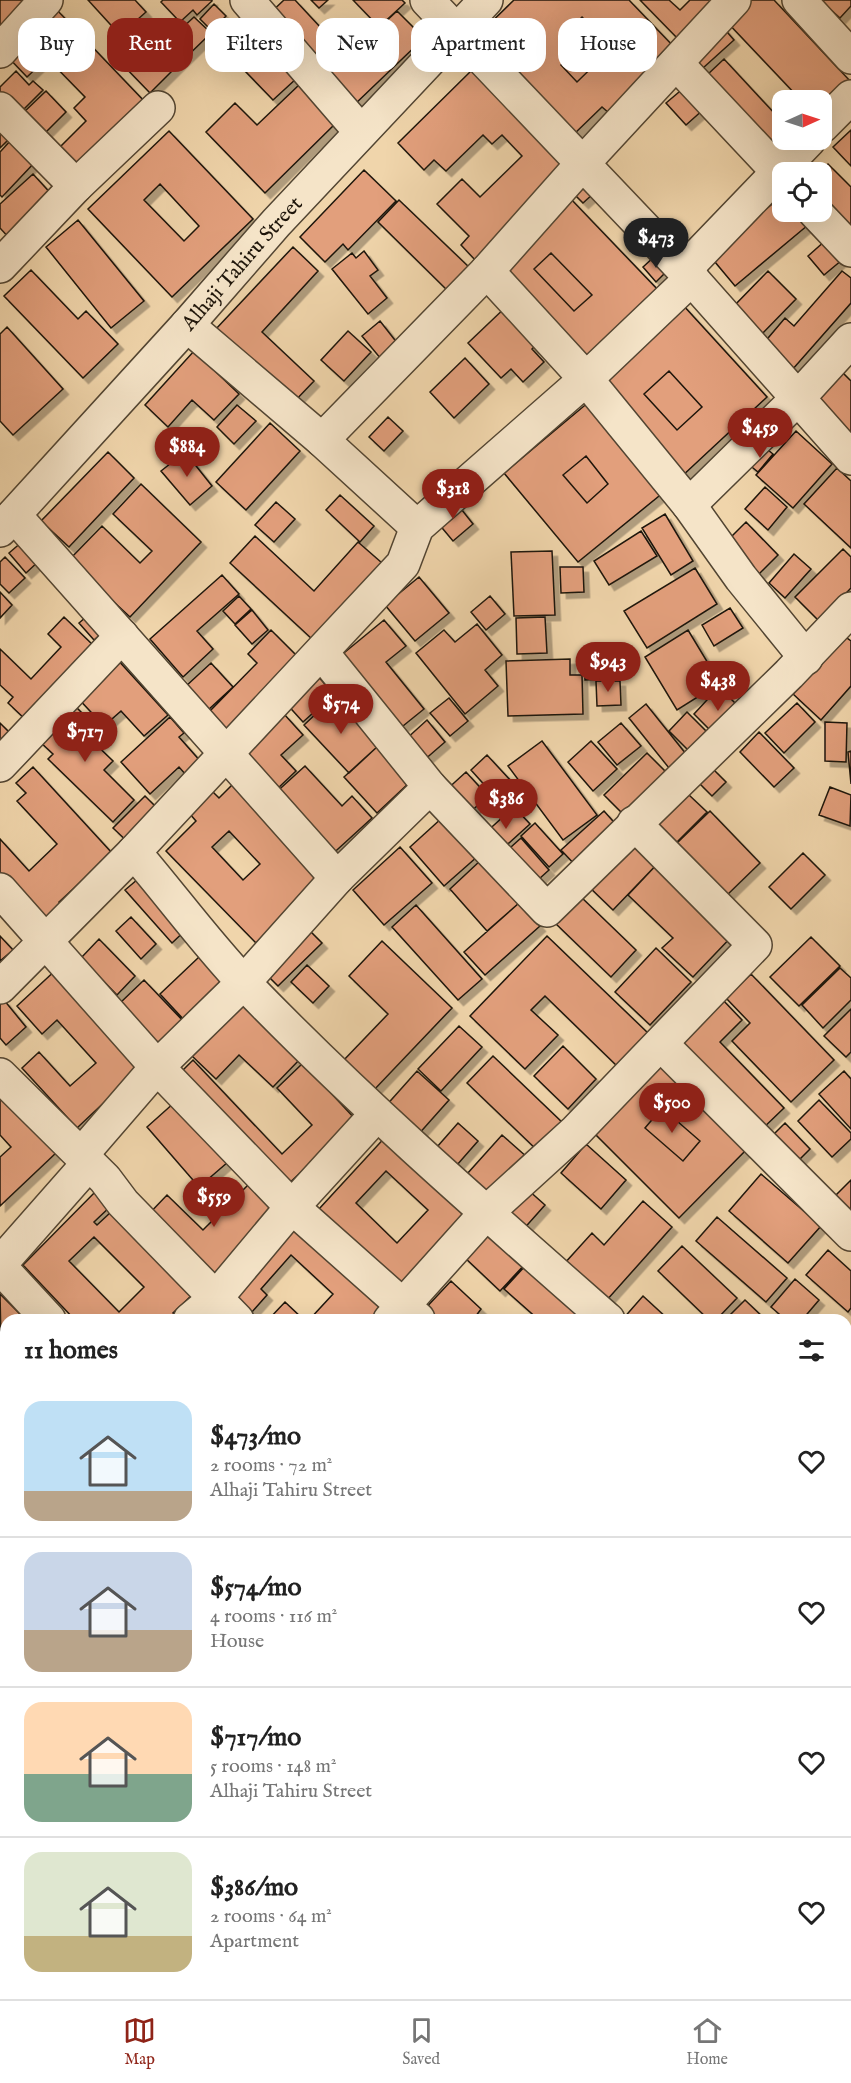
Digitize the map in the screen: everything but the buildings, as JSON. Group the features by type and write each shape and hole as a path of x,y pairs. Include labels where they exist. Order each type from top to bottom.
{"street":[{"path":"0,51 46,0"},
{"path":"247,0 361,132"},
{"path":"427,0 445,18"},
{"name":"Alhaji Tahiru Street","path":"469,18 486,0"},
{"path":"322,440 487,271 734,0"},
{"path":"799,0 851,57"},
{"path":"676,63 772,165"},
{"name":"Alhaji Tahiru Street","path":"7,523 187,325 276,223 417,72"},
{"path":"497,72 688,274 851,458"},
{"path":"832,116 851,97"},
{"path":"0,108 76,186"},
{"path":"0,266 76,186 158,108"},
{"path":"790,162 800,150"},
{"path":"0,987 134,852 403,564 417,527 586,379 688,274 772,183"},
{"path":"824,222 851,250"},
{"path":"487,271 586,379 689,505 741,578 806,658"},
{"path":"187,325 322,440 417,527"},
{"path":"689,505 797,399 851,340"},
{"path":"7,523 122,636 337,878"},
{"path":"321,653 430,787 547,910 806,658 851,609"},
{"path":"0,765 122,636"},
{"path":"44,1314 0,1265 157,1066 244,982 337,878 430,787"},
{"path":"405,1314 486,1213 576,1131 755,945 634,823"},
{"path":"134,852 244,982 377,1114 601,1314"},
{"path":"0,890 157,1066 292,1207 403,1314"},
{"path":"661,1044 851,1234"},
{"path":"0,1075 105,1179 123,1203 226,1309"},
{"path":"210,1314 226,1309 292,1207 377,1114"}]}
